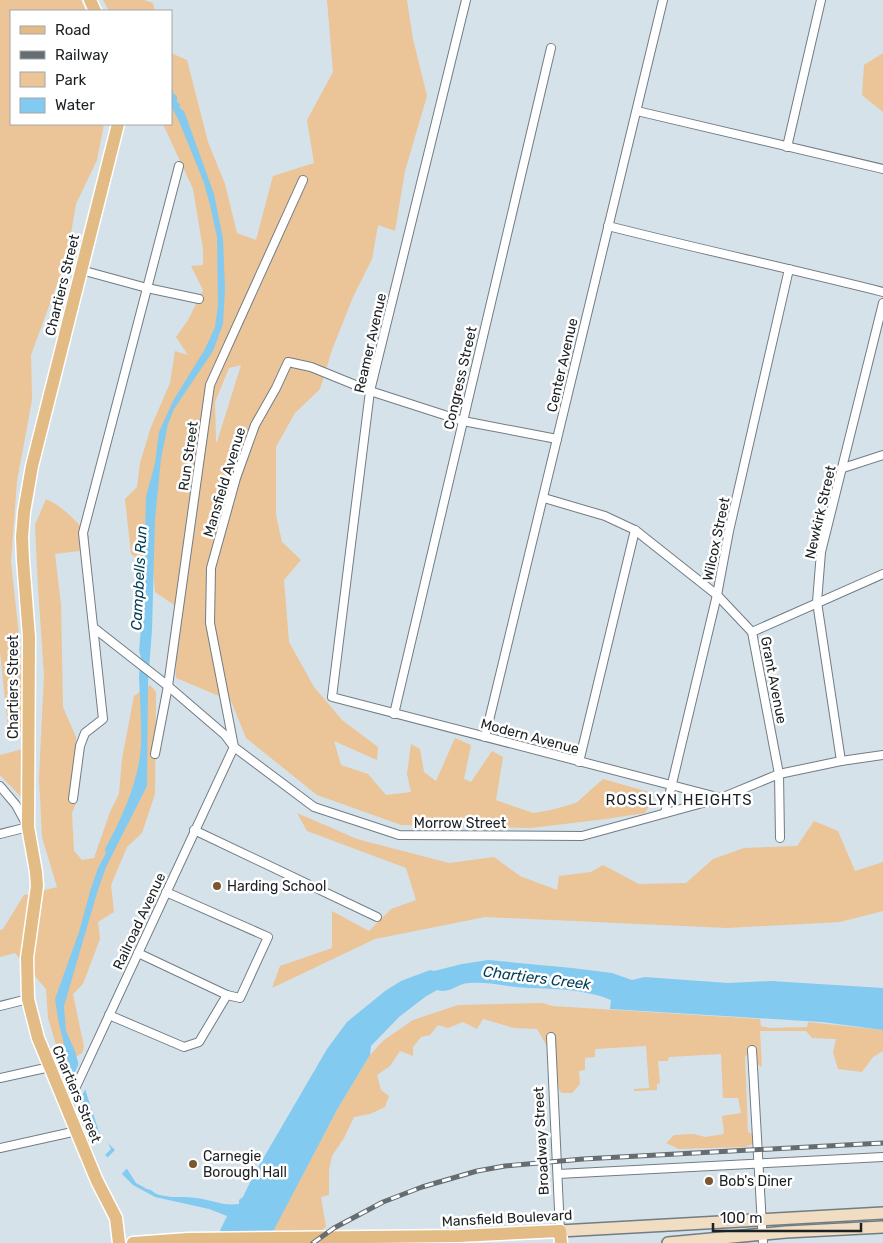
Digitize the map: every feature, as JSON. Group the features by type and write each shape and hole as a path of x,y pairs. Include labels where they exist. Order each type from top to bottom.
{"main road":[{"name":"Chartiers Street","path":"118,125 32,466 24,512 23,560 29,645 28,827 36,872 27,958 28,999 38,1038 98,1181 116,1218 119,1243"},
{"name":"Mansfield Boulevard","path":"133,1243 188,1240 292,1239 344,1241 459,1236 560,1237 761,1220 883,1213"},
{"path":"668,1243 762,1238 883,1227"}],"street":[{"name":"Reamer Avenue","path":"332,698 370,391 466,0"},
{"name":"Center Avenue","path":"485,737 663,0"},
{"path":"786,147 821,0"},
{"name":"Congress Street","path":"394,714 551,48"},
{"path":"637,110 883,169"},
{"path":"73,799 80,746 85,733 102,719 83,533 179,166"},
{"name":"Run Street","path":"155,754 168,686 210,385 303,180"},
{"path":"608,226 883,292"},
{"name":"Wilcox Street","path":"665,813 717,594 729,531 789,269"},
{"path":"81,270 147,288 199,299"},
{"name":"Newkirk Street","path":"841,761 817,602 821,552 883,302"},
{"name":"Mansfield Avenue","path":"234,747 210,623 211,568 236,478 255,425 288,362 311,367 370,391 463,421 557,439"},
{"path":"843,468 883,455"},
{"name":"Grant Avenue","path":"544,498 605,516 636,530 717,594 752,632 779,774 780,838"},
{"path":"579,762 636,530"},
{"path":"752,632 883,574"},
{"name":"Morrow Street","path":"94,628 168,686 225,735 234,747 314,807 399,835 582,836 721,798 779,774 841,761 883,755"},
{"name":"Modern Avenue","path":"332,698 721,798"},
{"name":"Railroad Avenue","path":"67,1106 234,747"},
{"path":"0,786 16,805 28,827 0,834"},
{"path":"194,830 377,917"},
{"path":"138,953 227,995 240,998 268,938 166,892"},
{"path":"109,1015 184,1047 198,1042 227,995"},
{"path":"0,1006 28,999"},
{"name":"Broadway Street","path":"551,1038 560,1237"},
{"path":"752,1050 762,1238"},
{"path":"0,1078 50,1067"},
{"path":"0,1148 77,1131"},
{"path":"558,1174 883,1157"}],"green space":[{"path":"0,0 81,0 86,10 10,10 10,125 104,125 97,160 76,204 67,257 31,355 32,400 17,481 11,562 20,645 24,729 17,731 8,729 0,651"},
{"path":"103,0 144,0 153,3 155,10 108,10"},
{"path":"327,0 407,0 413,39 427,96 405,171 395,231 378,225 372,259 353,297 332,350 320,389 295,413 276,447 276,515 282,542 301,560 284,580 289,642 314,687 342,720 378,747 377,760 334,741 341,765 368,774 386,795 411,792 407,774 411,744 420,749 424,772 436,781 455,738 471,745 464,779 471,782 492,751 503,757 496,800 533,813 551,810 576,803 603,779 656,794 645,813 531,828 401,825 317,795 246,738 231,701 176,678 174,605 155,592 153,570 131,554 125,499 137,487 140,463 151,427 170,383 175,351 188,355 176,337 188,320 203,290 191,266 203,265 203,249 193,189 163,125 172,125 172,53 187,60 208,142 225,184 237,233 256,240 273,176 314,163 307,120 333,72","holes":["241,365 216,442 215,402 229,368"]},
{"path":"883,53 883,112 862,95 864,65"},
{"path":"46,499 64,510 90,537 79,551 55,554 61,604 63,707 76,737 77,801 72,813 74,851 82,860 94,858 110,812 119,794 122,759 134,696 150,685 156,692 155,794 142,833 127,847 111,885 114,912 98,922 100,939 83,984 73,994 84,1047 82,1053 62,1065 48,1018 46,989 15,953 0,957 0,930 3,929 24,895 57,887 42,837 39,778 44,675 35,525"},
{"path":"23,749 22,798 0,775 0,755"},
{"path":"297,813 357,839 449,863 494,857 520,876 557,890 559,876 591,872 603,865 639,884 686,883 713,859 744,848 797,846 814,821 838,831 855,871 883,862 883,911 840,922 727,928 485,917 375,939 272,988 280,966 332,948 332,911 369,931 391,909 416,900 406,868 307,831"},
{"path":"543,1003 552,1006 760,1019 761,1026 770,1028 807,1027 808,1022 883,1030 883,1051 873,1057 862,1072 838,1069 833,1052 836,1039 812,1038 806,1031 760,1031 762,1067 757,1064 755,1049 745,1056 748,1132 754,1135 755,1143 745,1147 679,1149 666,1143 674,1135 694,1134 705,1137 724,1134 722,1116 741,1113 738,1098 723,1098 721,1054 669,1057 668,1061 658,1061 660,1083 657,1084 657,1090 634,1091 634,1089 649,1088 646,1046 595,1049 595,1057 585,1058 585,1070 579,1071 580,1084 572,1093 561,1093 554,1062 537,1029 514,1028 483,1019 477,1029 463,1022 448,1028 438,1025 430,1035 421,1037 413,1047 413,1056 400,1051 390,1066 377,1075 381,1090 389,1096 385,1107 370,1114 354,1117 344,1138 332,1156 329,1170 329,1195 321,1197 326,1227 317,1234 272,1232 338,1108 370,1055 384,1040 413,1020 458,1005"}],"water":[{"name":"Chartiers Creek","path":"172,89 177,96 180,108 184,111 214,194 223,239 225,288 223,324 213,351 174,409 168,424 161,459 155,520 152,630 148,682 147,786 106,867 64,1006 66,1031 75,1051 100,1135 115,1150 136,1183 163,1196 192,1197 227,1204 239,1204 239,1200 243,1197 253,1176 327,1049 347,1022 385,991 401,981 430,970 434,971 488,960 612,973 632,980 645,977 728,983 771,981 883,988 883,1030 822,1022 610,1009 611,1000 601,996 570,990 465,983 446,991 437,990 399,1017 371,1046 370,1055 338,1108 267,1243 214,1243 227,1216 209,1209 155,1197 133,1185 94,1141 71,1074 55,999 79,932 98,868 131,793 139,763 141,747 139,678 141,657 139,651 143,605 146,497 155,463 159,432 173,401 205,349 215,327 218,305 217,237 204,183 172,108"}],"pier":[{"path":"80,1061 87,1086 78,1103 71,1081"},
{"path":"104,1135 111,1149 105,1155 94,1145"},
{"path":"117,1148 129,1166 120,1176 106,1159"}],"railway":[{"path":"313,1243 334,1228 383,1202 422,1187 477,1171 505,1166 583,1159 883,1143"}],"place":[{"name":"Harding School","path":"217,886"},
{"name":"Carnegie Borough Hall","path":"193,1164"},
{"name":"Bob's Diner","path":"709,1181"}],"district":[{"name":"ROSSLYN HEIGHTS","path":"679,800"}],"water label":[{"name":"Campbells Run","path":"139,578"}]}
